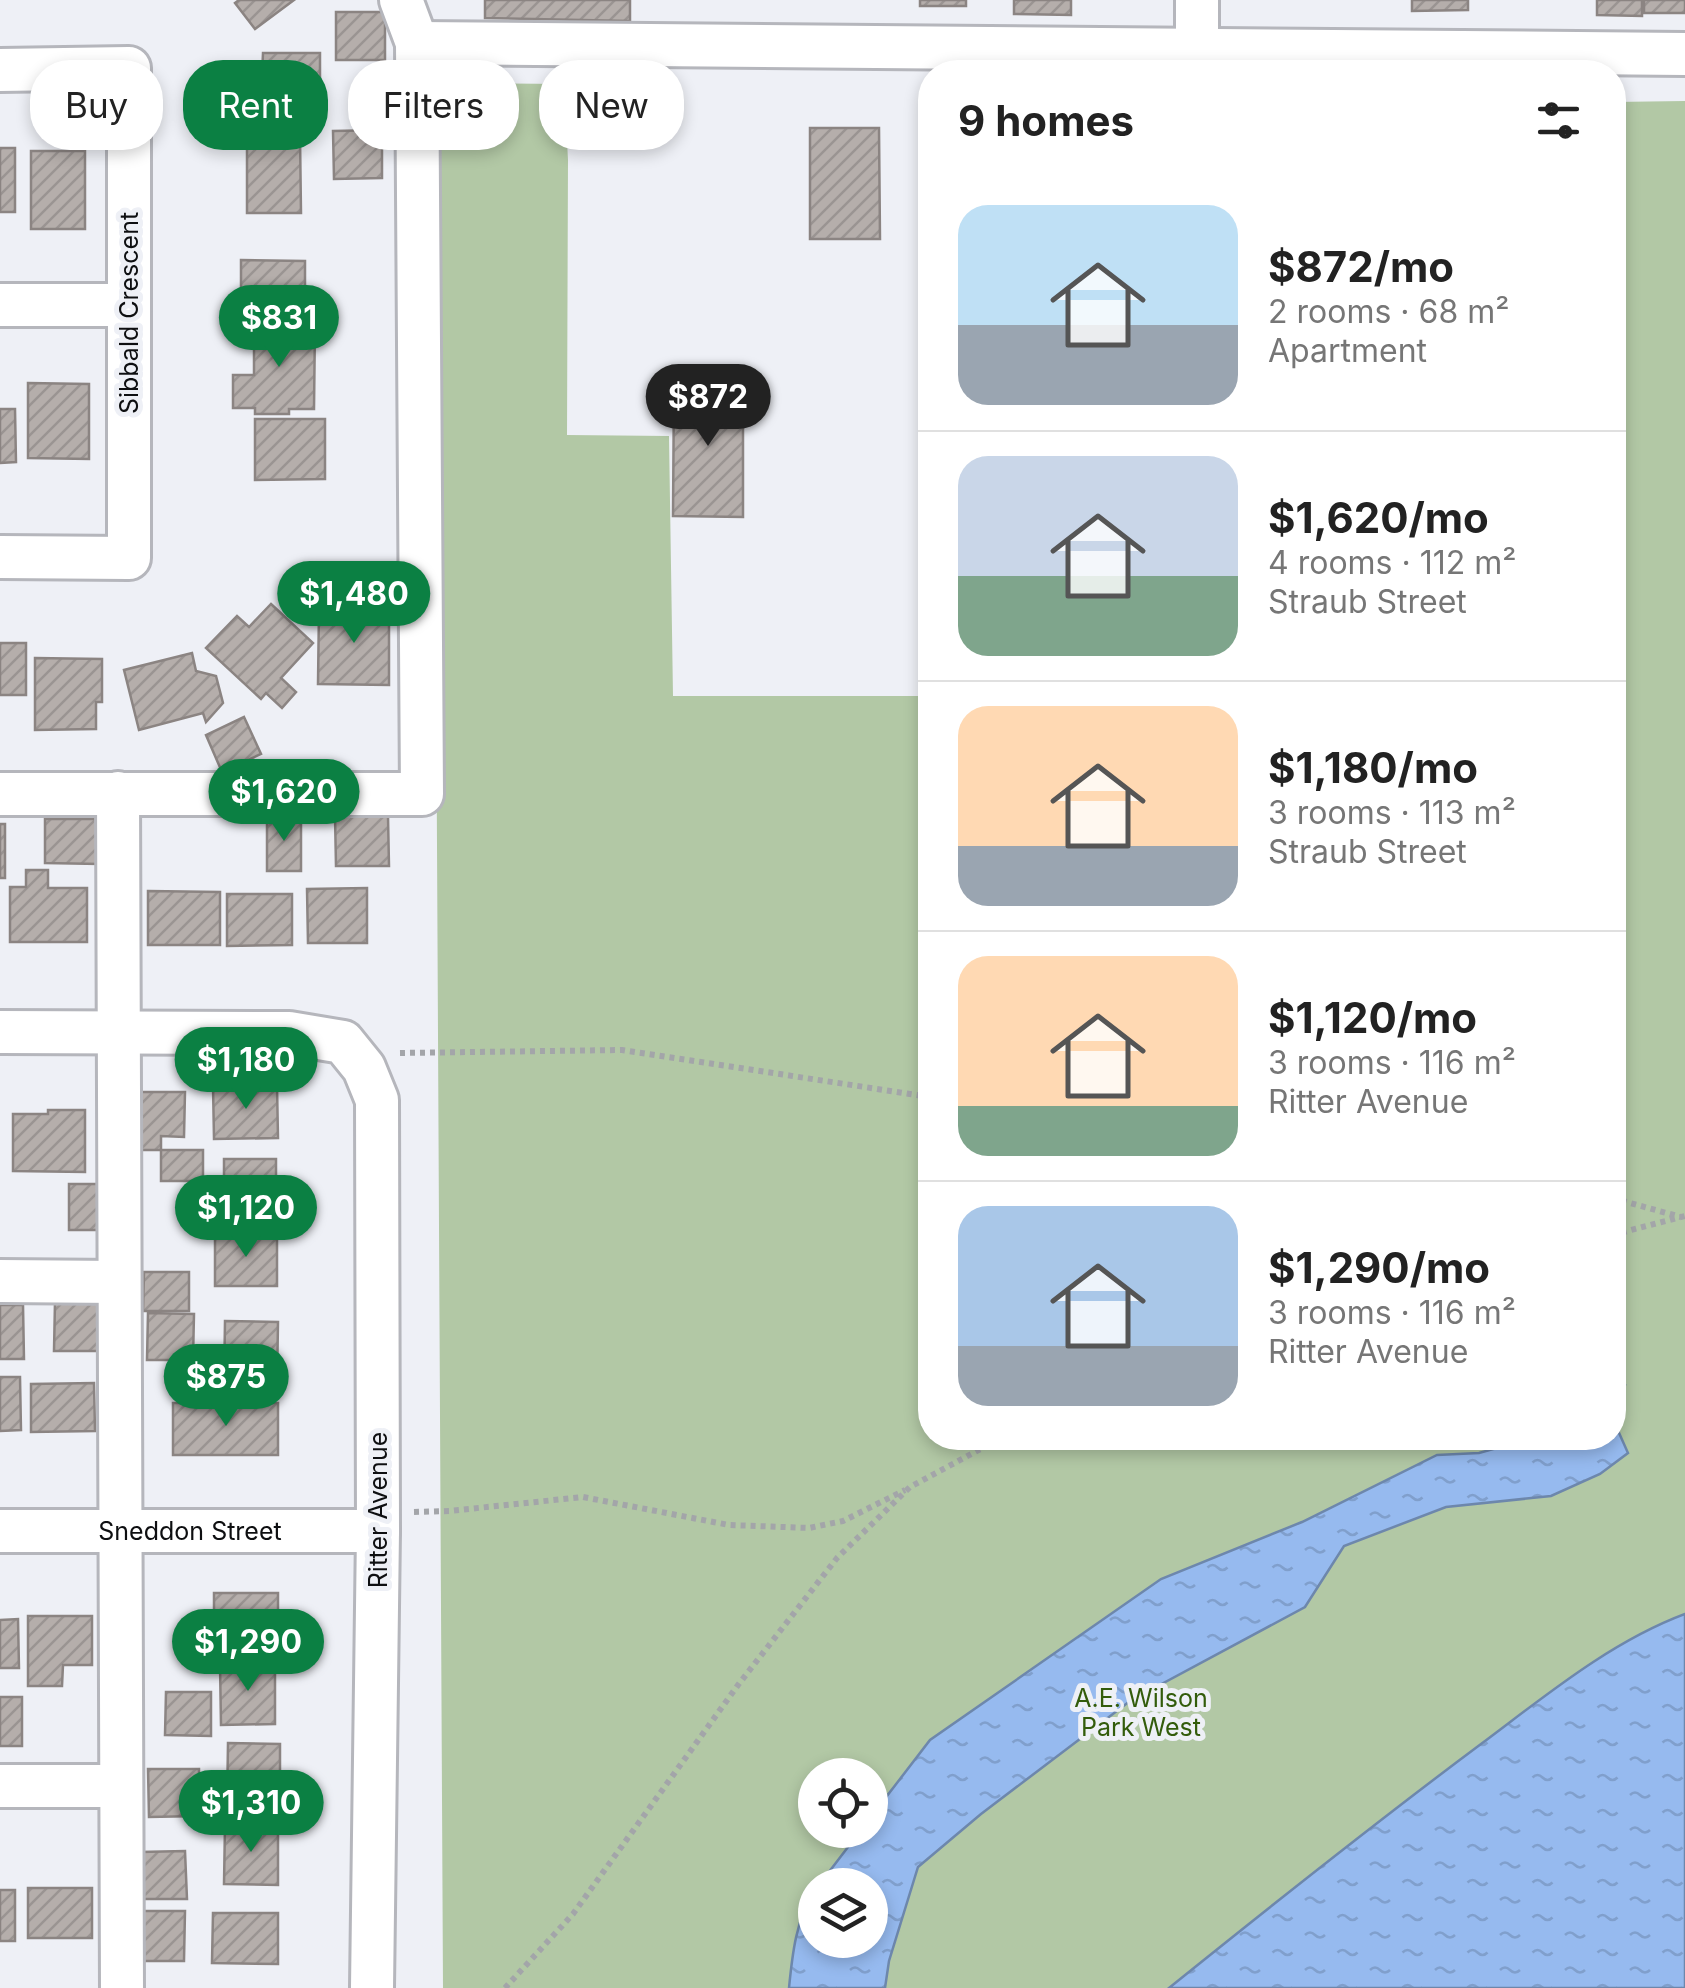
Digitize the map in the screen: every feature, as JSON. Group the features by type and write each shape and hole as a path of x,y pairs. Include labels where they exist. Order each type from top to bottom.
{"street":[{"path":"0,794 422,794 417,42 402,0"},
{"path":"1197,0 1197,48"},
{"path":"417,42 1685,54"},
{"name":"Sibbald Crescent","path":"0,70 129,68 129,558 0,557"},
{"path":"0,305 129,305"},
{"path":"118,792 122,1988"},
{"path":"0,1032 289,1033 353,1055"},
{"name":"Ritter Avenue","path":"353,1055 377,1100 378,1522 372,1988"},
{"path":"0,1281 118,1282"},
{"name":"Sneddon Street","path":"0,1532 118,1532 378,1522"},
{"path":"0,1786 121,1786"}],"path":[{"path":"353,1055 622,1050 918,1095"},
{"path":"1626,1202 1684,1217"},
{"path":"1626,1232 1684,1217"},
{"path":"378,1522 583,1496 729,1524 809,1528 843,1521 978,1450"},
{"path":"504,1988 572,1914 738,1685 838,1558 910,1487"}],"green space":[{"name":"A.E. Wilson Park West","path":"519,84 539,84 539,150 567,150 567,435 669,436 673,696 918,696 918,1450 1626,1450 1626,102 1685,101 1685,1988 443,1988 433,150 519,150"}],"water":[{"path":"1626,1448 1628,1453 1600,1474 1551,1496 1446,1507 1344,1546 1305,1607 1130,1701 918,1867 889,1961 885,1988 789,1988 798,1930 798,1958 888,1958 888,1868 832,1868 847,1848 888,1848 888,1795 930,1740 1161,1579 1302,1522 1437,1455 1490,1450"},
{"path":"1685,1614 1685,1988 1169,1988 1553,1690 1630,1640"}],"building":[{"path":"294,0 255,29 235,3"},
{"path":"485,0 630,0 630,21 485,18"},
{"path":"920,0 966,0 966,6 920,6"},
{"path":"1014,0 1071,0 1071,15 1014,14"},
{"path":"1412,0 1468,0 1468,10 1412,11"},
{"path":"1597,0 1642,0 1642,16 1597,15"},
{"path":"1644,0 1685,0 1685,13 1644,13"},
{"path":"336,12 385,12 385,60 336,60"},
{"path":"263,53 320,53 320,60 263,60"},
{"path":"810,128 879,128 880,239 810,239"},
{"path":"333,131 348,131 348,150 382,150 382,178 334,179"},
{"path":"0,148 15,148 15,212 0,212"},
{"path":"247,150 300,150 301,213 247,213"},
{"path":"31,151 85,151 85,229 31,229"},
{"path":"241,260 305,261 305,314 241,314"},
{"path":"254,322 315,323 314,409 255,414 255,408 233,408 233,375 254,375"},
{"path":"674,380 743,381 743,517 673,516"},
{"path":"28,383 89,384 89,459 28,458"},
{"path":"0,409 15,409 16,462 0,463"},
{"path":"255,419 325,419 325,479 255,480"},
{"path":"271,604 313,643 281,678 296,692 282,708 266,693 261,699 206,648 237,616 249,627"},
{"path":"319,608 389,608 389,685 318,684"},
{"path":"0,643 26,643 26,695 0,695"},
{"path":"192,653 196,671 216,676 223,703 206,722 203,713 139,730 124,670"},
{"path":"35,658 102,659 102,702 96,702 96,729 35,730"},
{"path":"244,717 261,754 222,772 206,735"},
{"path":"335,816 388,816 389,866 336,866"},
{"path":"267,817 301,817 301,871 267,871"},
{"path":"45,819 100,819 99,864 45,863"},
{"path":"0,824 5,824 5,878 0,878"},
{"path":"26,870 48,870 48,888 87,888 87,942 10,942 10,887 26,887"},
{"path":"367,888 367,943 308,943 307,889"},
{"path":"148,891 220,892 220,945 148,945"},
{"path":"227,894 292,894 292,945 227,946"},
{"path":"277,1085 278,1138 214,1139 213,1086"},
{"path":"138,1092 185,1092 184,1137 161,1136 161,1150 137,1150"},
{"path":"48,1110 85,1110 85,1172 13,1171 13,1114 48,1114"},
{"path":"161,1150 203,1150 203,1181 161,1181"},
{"path":"224,1159 276,1159 276,1223 224,1223"},
{"path":"69,1184 102,1184 101,1230 69,1230"},
{"path":"215,1234 277,1234 277,1286 215,1286"},
{"path":"144,1272 189,1272 189,1311 143,1311"},
{"path":"55,1302 100,1302 100,1351 54,1351"},
{"path":"0,1305 23,1305 24,1359 0,1359"},
{"path":"148,1313 194,1314 193,1360 147,1360"},
{"path":"225,1321 278,1322 277,1385 224,1384"},
{"path":"0,1377 20,1377 21,1430 0,1431"},
{"path":"94,1383 95,1431 31,1432 31,1384"},
{"path":"173,1403 278,1403 278,1455 173,1455"},
{"path":"214,1593 278,1593 278,1647 214,1647"},
{"path":"28,1616 92,1616 92,1665 63,1665 62,1686 28,1686"},
{"path":"18,1619 19,1668 0,1668 0,1620"},
{"path":"275,1663 275,1724 221,1725 220,1664"},
{"path":"166,1692 211,1692 211,1736 165,1735"},
{"path":"0,1697 22,1697 22,1746 0,1746"},
{"path":"228,1743 280,1744 280,1807 227,1807"},
{"path":"148,1769 199,1769 199,1816 149,1817"},
{"path":"225,1825 278,1825 278,1885 224,1884"},
{"path":"185,1851 187,1899 141,1899 140,1852"},
{"path":"28,1888 92,1888 92,1938 28,1938"},
{"path":"0,1890 15,1890 15,1941 0,1941"},
{"path":"137,1911 185,1911 184,1961 137,1961"},
{"path":"213,1913 278,1913 278,1964 212,1963"}]}
